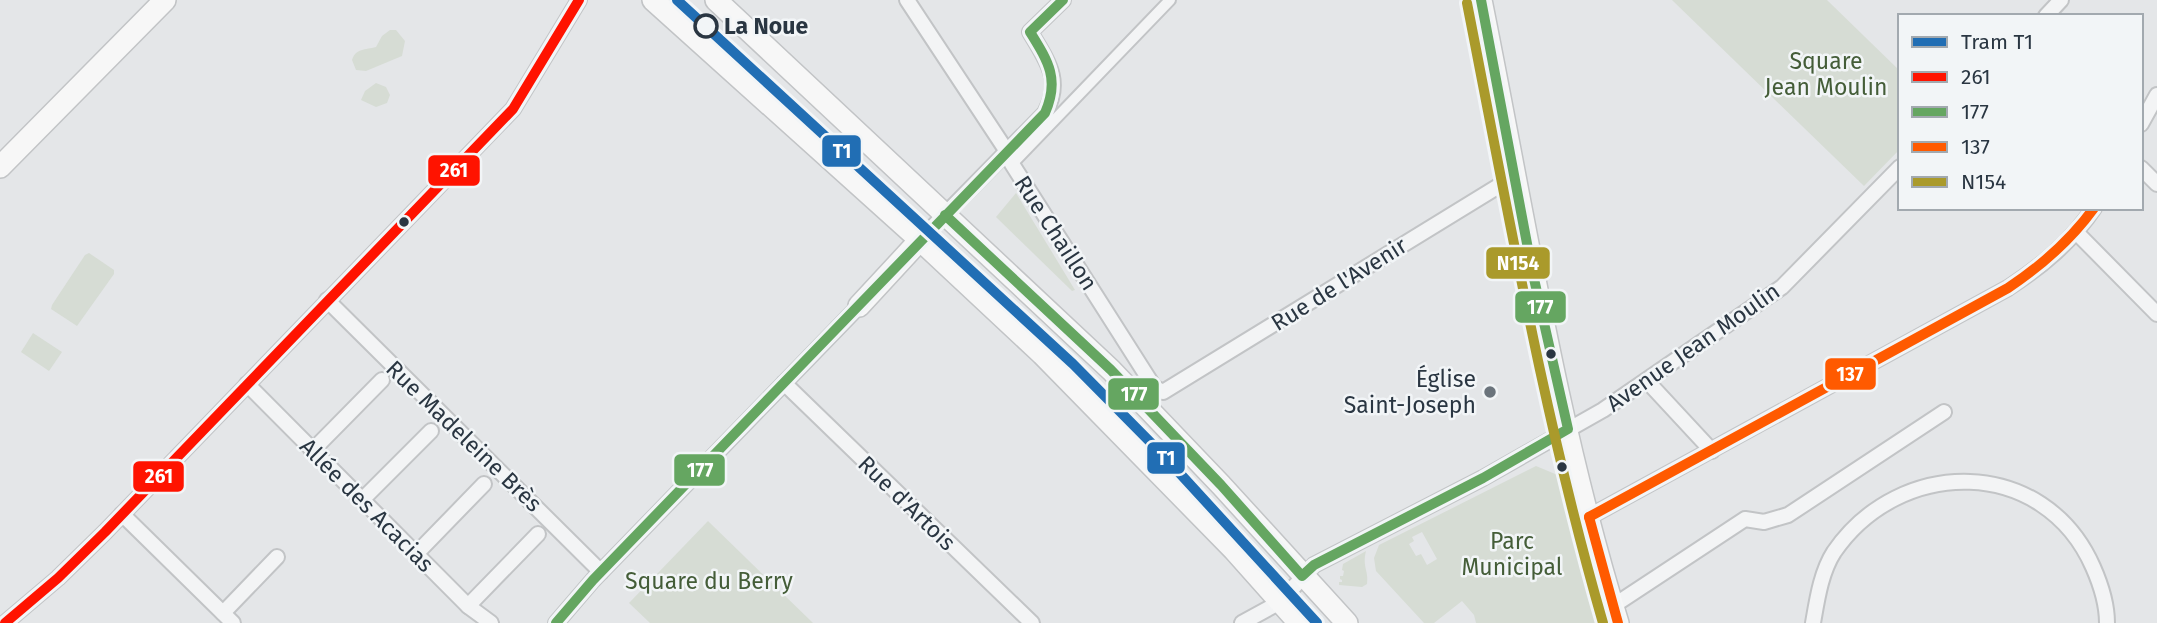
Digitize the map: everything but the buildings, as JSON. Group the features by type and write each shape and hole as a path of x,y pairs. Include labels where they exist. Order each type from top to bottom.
{"main road":[{"path":"0,167 165,0"},
{"path":"653,0 920,240 1042,354 1136,447 1299,623"},
{"path":"716,0 1111,370 1347,623"},
{"path":"1481,0 1540,310 1589,517 1616,615"},
{"path":"859,306 920,240"}],"street":[{"path":"5,623 58,579 513,109 579,0"},
{"name":"Rue Chaillon","path":"907,0 1154,387 1163,392"},
{"path":"1009,158 1045,113 1053,92 1050,68 1030,32 1063,0"},
{"path":"920,240 1009,158 1170,0"},
{"path":"2048,14 2061,0"},
{"path":"2143,120 2157,96"},
{"name":"Avenue Jean Moulin","path":"1280,602 1314,565 1483,478 1603,410 1782,287 1898,169"},
{"path":"2143,170 2157,184"},
{"name":"Rue de l'Avenir","path":"1163,392 1515,176"},
{"path":"1589,517 2008,288 2034,271 2076,232 2092,210"},
{"path":"2076,232 2157,314"},
{"name":"Rue Madeleine Brès","path":"327,300 601,572"},
{"path":"556,623 601,572 859,306"},
{"path":"312,451 382,380"},
{"path":"1647,381 1712,451"},
{"name":"Rue d'Artois","path":"784,383 1031,623"},
{"name":"Allée des Acacias","path":"247,384 468,606 491,623"},
{"path":"1616,615 1745,519 1764,522 1788,515 1944,412"},
{"path":"362,500 431,431"},
{"path":"1813,623 1825,573 1834,552 1861,521 1894,497 1930,484 1965,480 1996,484 2030,497 2065,523 2085,548 2102,588 2107,623"},
{"path":"415,554 484,484"},
{"path":"122,514 228,618 277,556"},
{"path":"468,606 538,534"},
{"path":"1242,623 1280,602"}],"green space":[{"name":"Square Jean Moulin","path":"1672,0 1827,0 1898,69 1898,151 1864,186"},
{"path":"390,30 396,30 405,41 402,56 366,71 356,70 352,60 356,53 376,47 382,36"},
{"path":"376,83 386,87 390,95 387,103 376,107 361,100 365,91"},
{"path":"1016,193 1075,290 1072,291 996,217"},
{"path":"89,253 114,270 114,274 77,326 51,309 85,255"},
{"path":"33,333 62,352 49,371 21,352"},
{"name":"Parc Municipal","path":"1536,466 1560,476 1599,623 1476,623 1474,615 1462,601 1434,623 1424,623 1376,571 1374,558 1379,545","holes":["1422,532 1437,559 1427,565 1421,554 1416,556 1409,544 1414,541 1412,537"]},
{"name":"Square du Berry","path":"708,521 813,623 650,623 629,603"},
{"path":"1366,551 1367,584 1362,587 1339,585 1339,582 1342,582 1340,576 1343,576 1343,564"}],"tram line":[{"name":"T1","path":"677,0 1073,364 1163,455 1317,623"}],"transit line":[{"name":"261","path":"5,623 58,578 105,532 513,109 579,0"},
{"name":"177","path":"556,623 593,580 1045,113 1052,80 1047,61 1030,32 1063,0"},
{"name":"177","path":"945,215 1111,370 1221,485 1302,576 1314,565 1483,478 1568,429 1532,270 1481,0"},
{"name":"N154","path":"1467,3 1545,392 1603,623"},
{"name":"137","path":"1589,517 2008,288 2054,252 2092,210"},
{"name":"137","path":"1589,517 1618,623"}],"place":[{"name":"La Noue","path":"706,26"},
{"name":"Église Saint-Joseph","path":"1490,392"}]}
